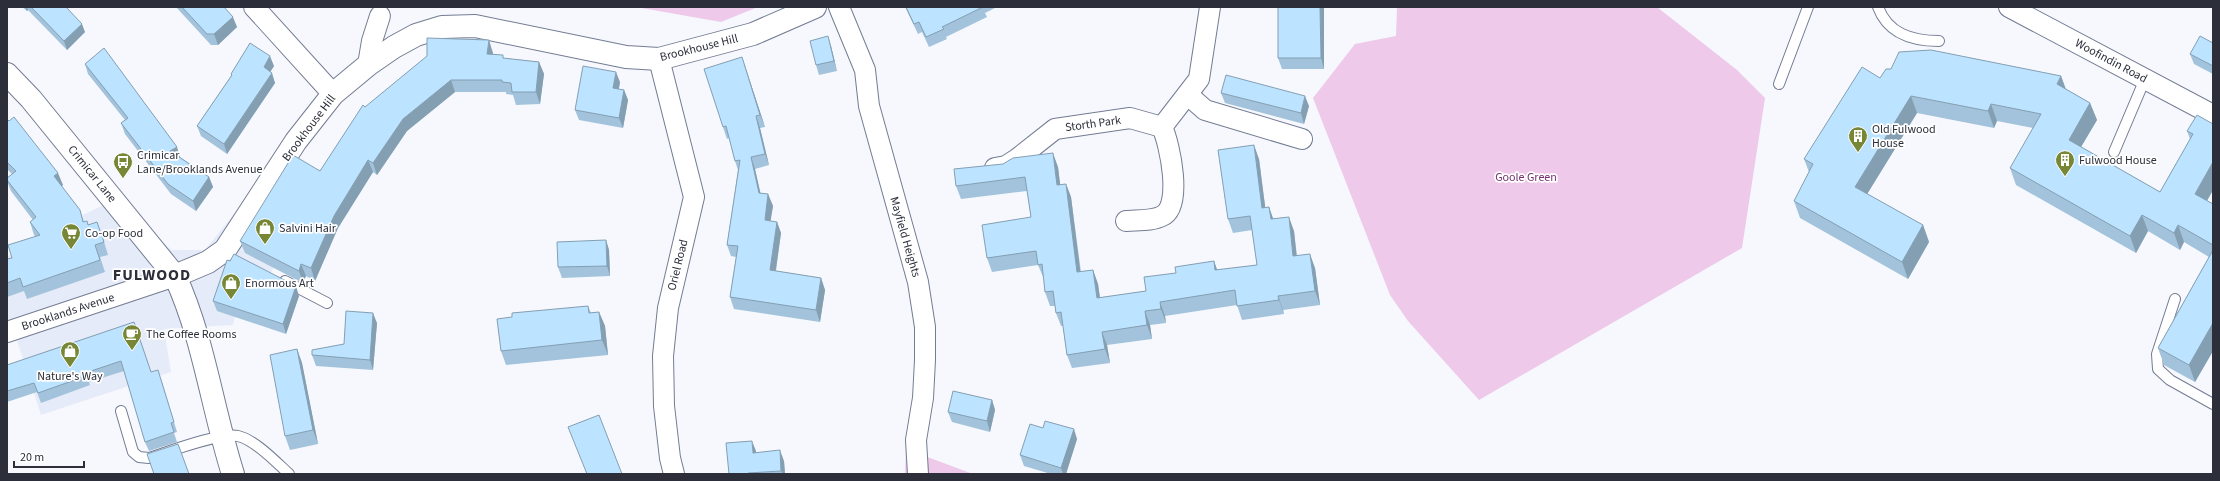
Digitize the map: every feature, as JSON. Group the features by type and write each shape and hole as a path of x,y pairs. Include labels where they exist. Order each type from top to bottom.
{"street":[{"path":"254,7 334,94"},
{"name":"Brookhouse Hill","path":"175,276 228,252 296,141 334,94 368,65 394,47 416,35 442,27 468,26 543,39 626,56 660,59 753,34 815,7"},
{"name":"Mayfield Heights","path":"839,7 865,70 869,106 919,289 925,328 925,360 923,398 916,440 918,474"},
{"path":"1126,221 1162,216 1171,209 1174,197 1167,138 1162,127 1199,79 1210,7"},
{"name":"Woofindin Road","path":"2009,7 2213,115"},
{"path":"368,65 372,42 380,16"},
{"name":"Oriel Road","path":"660,59 694,197 668,308 663,356 664,406 670,458 674,474"},
{"name":"Crimicar Lane","path":"7,74 31,99 175,276"},
{"path":"1188,95 1205,110 1302,139"},
{"name":"Storth Park","path":"978,170 1006,166 1055,129 1130,118 1162,127"},
{"path":"175,276 188,304 198,334 222,436 233,474"},
{"name":"Brooklands Avenue","path":"7,332 175,276"}],"lane":[{"path":"1779,84 1808,7"},
{"path":"1878,7 1892,29 1918,41 1938,41"},
{"path":"2114,152 2145,79"},
{"path":"272,275 327,303"},
{"path":"2175,299 2157,354 2158,369 2170,380 2213,404"},
{"path":"121,411 133,452 139,457 149,458 222,436 237,436 247,440 263,451 289,474"}],"shaded area":[{"path":"123,195 157,238 172,250 205,250 238,209 290,237 268,278 235,317 233,325 164,329 171,372 41,415 11,322 7,323 7,256 42,245 79,217"}],"green space":[{"path":"636,7 758,7 721,22"},
{"name":"Goole Green","path":"1397,7 1657,7 1737,70 1765,98 1742,248 1479,400 1408,321 1390,295 1313,98 1355,44 1396,36"},
{"path":"906,449 973,474 905,474"}],"building":[{"path":"31,7 66,7 82,24 64,41"},
{"path":"182,7 224,7 233,17 214,34 207,34"},
{"path":"906,7 983,7 942,27 944,29 926,37 919,22 914,24"},
{"path":"1278,7 1320,7 1321,58 1278,58"},
{"path":"828,36 834,61 816,65 810,41"},
{"path":"2200,36 2213,43 2213,66 2190,54"},
{"path":"427,38 489,40 487,54 503,55 503,58 539,62 536,92 512,92 511,83 502,82 502,80 451,80 403,119 373,163 368,160 334,216 311,268 301,264 299,271 240,241 293,155 320,171 363,105 365,107 427,56"},
{"path":"250,43 270,56 264,67 272,73 224,144 197,126 232,75 231,74"},
{"path":"104,48 177,147 170,151 209,177 193,201 168,184 121,123 128,118 85,64"},
{"path":"1931,50 2061,76 2057,84 2090,103 2069,140 2160,192 2193,134 2187,131 2197,115 2213,124 2213,162 2195,194 2213,204 2213,245 2178,225 2174,233 2142,215 2130,236 2010,168 2041,114 1991,104 1988,111 1911,96 1855,187 1923,225 1902,262 1794,201 1813,164 1804,159 1862,67 1880,78 1886,69 1891,69 1899,52"},
{"path":"742,57 760,115 756,116 765,154 751,157 759,193 768,194 765,220 777,222 770,270 821,278 816,310 730,297 738,246 727,245 740,160 735,161 726,126 723,127 704,69"},
{"path":"583,66 616,72 613,88 624,90 619,118 575,110"},
{"path":"1226,75 1305,96 1301,113 1221,93"},
{"path":"14,117 58,173 54,176 80,210 83,222 87,221 88,225 97,222 104,242 95,245 100,260 23,287 20,278 7,283 7,259 12,258 8,245 40,235 30,222 36,217 7,180 7,178 16,171 7,162 7,119 9,121"},
{"path":"1254,145 1262,208 1269,207 1271,219 1289,217 1293,256 1310,254 1315,291 1278,296 1279,300 1237,306 1235,290 1160,302 1161,309 1145,311 1147,325 1102,332 1105,349 1067,355 1061,312 1056,313 1053,291 1045,292 1042,264 1038,265 1036,251 987,258 982,225 1031,217 1025,177 956,186 954,169 1003,164 1013,158 1053,153 1057,185 1066,184 1077,272 1093,270 1097,298 1146,291 1144,277 1176,273 1175,267 1214,261 1215,270 1257,265 1250,216 1228,219 1218,150"},
{"path":"606,240 607,266 558,267 557,242"},
{"path":"2213,250 2213,323 2189,365 2158,348"},
{"path":"234,254 296,286 283,324 213,301 227,260 230,261"},
{"path":"588,306 589,313 599,312 602,340 501,351 497,319 512,317 512,313"},
{"path":"346,311 373,313 370,360 312,355 312,350 344,344"},
{"path":"134,322 151,372 158,370 174,422 171,423 174,432 145,442 121,361 85,373 86,376 38,393 34,383 7,391 7,365"},
{"path":"297,349 313,430 285,436 270,355"},
{"path":"953,391 992,400 987,421 948,412"},
{"path":"599,415 622,474 587,474 568,427"},
{"path":"1045,421 1074,429 1061,468 1020,455 1030,424 1043,428"},
{"path":"752,441 753,453 780,450 781,471 729,474 726,443"},
{"path":"178,444 189,474 154,474 147,454"}],"place":[{"name":"Old Fulwood House","path":"1858,153"},
{"name":"Fulwood House","path":"2065,177"},
{"name":"Crimicar Lane/Brooklands Avenue","path":"123,179"},
{"name":"Salvini Hair","path":"265,245"},
{"name":"Co-op Food","path":"71,250"},
{"name":"Enormous Art","path":"231,300"},
{"name":"The Coffee Rooms","path":"132,351"},
{"name":"Nature's Way","path":"70,368"}],"district":[{"name":"FULWOOD","path":"152,275"}]}
